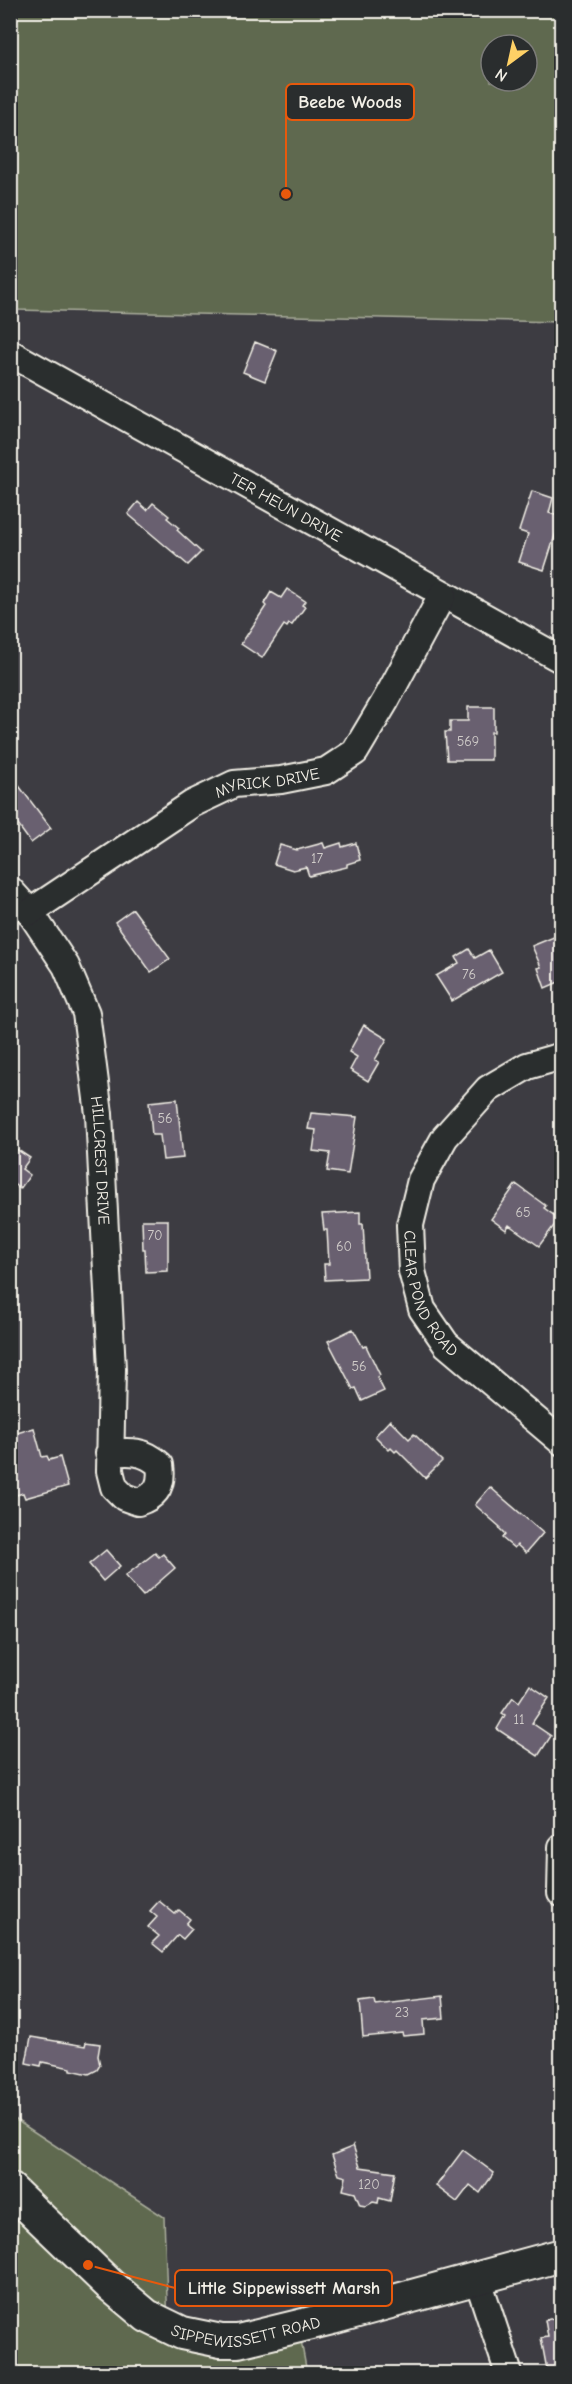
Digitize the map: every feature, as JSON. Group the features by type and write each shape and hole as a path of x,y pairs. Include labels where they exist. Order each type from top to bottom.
{"main road":[{"name":"SIPPEWISSETT ROAD","path":"10,2189 97,2273 147,2316 182,2333 206,2339 238,2341 332,2318 561,2255"}],"street":[{"name":"TER HEUN DRIVE","path":"10,353 561,660"},
{"name":"MYRICK DRIVE","path":"30,912 192,804 234,784 281,780 326,771 355,752 443,594"},
{"name":"HILLCREST DRIVE","path":"10,890 30,912 66,966 86,1013 99,1114 102,1161 112,1369 109,1453"},
{"name":"CLEAR POND ROAD","path":"561,1056 527,1066 488,1089 445,1137 421,1180 410,1225 412,1271 422,1309 440,1335 454,1351 561,1442"},
{"path":"561,1847 561,1893"},
{"path":"477,2277 509,2373"}],"green space":[{"path":"11,10 561,11 561,322 15,310 10,308"},
{"path":"10,2116 164,2217 168,2326 239,2325 296,2313 307,2373 11,2373"}],"building":[{"path":"255,342 277,351 265,381 243,372"},
{"path":"532,491 553,498 549,513 561,517 544,570 519,562 528,534 519,531"},
{"path":"138,502 147,510 153,503 169,516 167,518 179,528 177,530 201,552 188,565 128,514"},
{"path":"287,589 305,601 302,605 305,607 292,625 289,624 287,627 284,625 262,658 241,644 266,606 264,604 271,592 281,598"},
{"path":"468,707 494,707 491,760 447,760 445,732 450,732 450,721 468,721"},
{"path":"10,774 51,828 31,843 10,814"},
{"path":"323,843 325,848 341,843 342,847 356,843 360,860 347,864 347,867 309,876 306,867 293,870 274,864 280,845 297,850"},
{"path":"133,909 170,959 151,972 115,922"},
{"path":"561,934 561,981 545,988 538,968 541,967 532,946"},
{"path":"469,949 475,958 489,950 502,972 452,1001 436,976 459,963 456,957"},
{"path":"364,1025 387,1039 375,1060 379,1062 368,1081 350,1070 357,1057 349,1052"},
{"path":"177,1099 183,1158 163,1160 160,1135 152,1135 149,1102"},
{"path":"311,1113 357,1117 348,1174 327,1171 330,1153 313,1151 316,1130 308,1129"},
{"path":"10,1145 30,1158 22,1169 30,1175 20,1189 12,1183 10,1185"},
{"path":"516,1184 546,1206 544,1208 559,1219 539,1246 509,1225 506,1230 491,1219"},
{"path":"360,1212 360,1224 363,1224 366,1278 325,1280 324,1264 329,1264 327,1230 324,1230 322,1214"},
{"path":"142,1220 168,1220 168,1271 146,1272"},
{"path":"353,1329 363,1347 366,1346 380,1375 377,1377 384,1391 362,1401 356,1388 353,1389 328,1341"},
{"path":"390,1420 409,1439 414,1434 442,1461 425,1478 397,1450 395,1452 391,1448 389,1450 375,1436"},
{"path":"34,1428 42,1457 47,1456 49,1460 60,1457 68,1486 25,1498 23,1493 10,1497 10,1435"},
{"path":"490,1487 543,1533 526,1553 517,1545 514,1548 502,1538 505,1534 500,1527 475,1505"},
{"path":"106,1550 120,1566 103,1581 89,1564"},
{"path":"155,1553 159,1557 163,1554 175,1568 143,1596 125,1576"},
{"path":"530,1685 549,1698 532,1723 551,1736 538,1756 497,1729 505,1715 502,1713 513,1697 519,1702"},
{"path":"159,1901 175,1914 179,1910 190,1919 186,1924 192,1929 183,1939 178,1935 163,1952 152,1943 159,1936 148,1927 157,1917 150,1911"},
{"path":"442,1996 444,2018 423,2020 424,2034 403,2036 402,2033 363,2037 360,2001 374,1999 375,2004"},
{"path":"31,2037 85,2046 86,2042 100,2044 98,2056 100,2065 97,2070 89,2074 42,2062 41,2066 26,2063"},
{"path":"353,2145 360,2167 395,2172 390,2201 379,2198 378,2203 360,2205 355,2193 343,2190 346,2177 339,2175 332,2155"},
{"path":"463,2150 494,2173 480,2193 470,2185 457,2202 436,2186"},
{"path":"560,2317 561,2369 547,2370 541,2338 548,2337 545,2320"}],"place":[{"name":"Beebe Woods","path":"286,194"},
{"name":"Little Sippewissett Marsh","path":"88,2265"}]}
